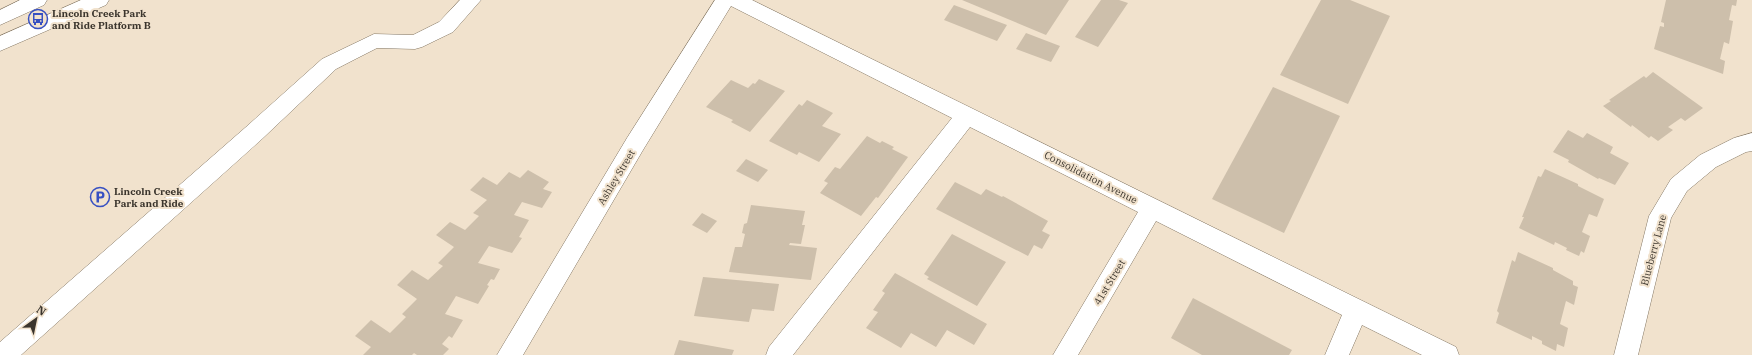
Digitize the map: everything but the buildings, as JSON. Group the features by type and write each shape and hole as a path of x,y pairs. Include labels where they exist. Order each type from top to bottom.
{"street":[{"path":"0,18 37,0"},
{"path":"0,44 99,0"},
{"path":"3,355 248,138 329,64 374,41 415,42 446,27 471,0"},
{"name":"Ashley Street","path":"509,355 724,0"},
{"name":"Consolidation Avenue","path":"735,0 1447,355"},
{"path":"778,355 967,116"},
{"name":"Blueberry Lane","path":"1626,355 1660,216 1679,185 1708,161 1742,144 1752,142"},
{"name":"41st Street","path":"1065,355 1152,208"},
{"path":"1337,355 1356,310"}],"place":[{"name":"Lincoln Creek Park and Ride Platform B","path":"38,19"},
{"name":"Lincoln Creek Park and Ride","path":"100,197"}]}
